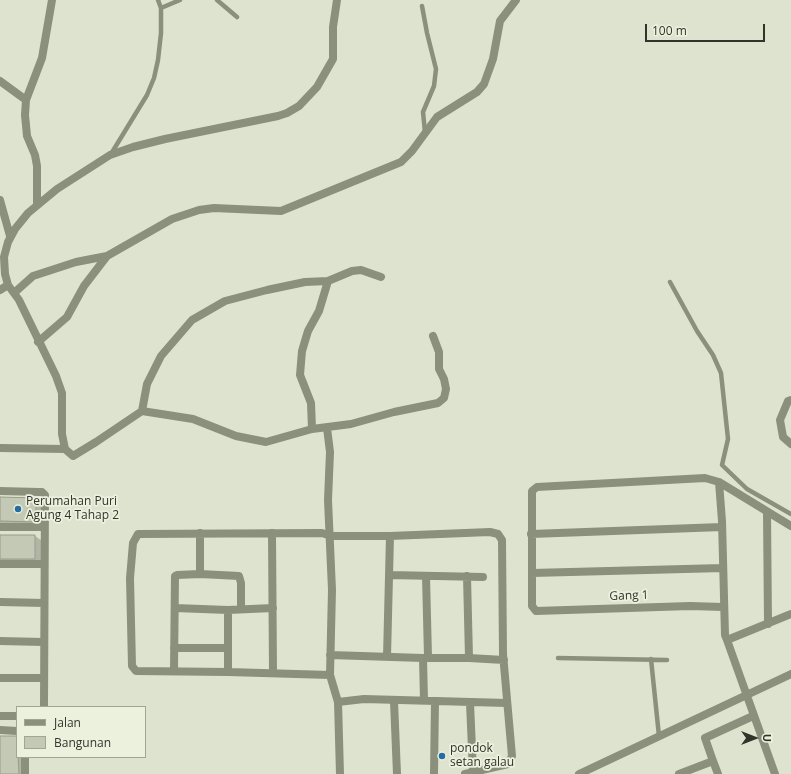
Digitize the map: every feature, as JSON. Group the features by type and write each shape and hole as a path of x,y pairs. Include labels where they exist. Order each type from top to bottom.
{"street":[{"path":"37,205 36,161 25,125 26,100 42,58 52,0"},
{"path":"337,0 333,27 334,50 330,65 317,87 294,110 278,116 132,147 110,155 57,189 24,217 10,236 4,257 5,274 8,285 56,376 62,393 62,434 65,449 73,456 142,411 193,419 236,436 266,442 312,429 351,424 394,412 438,404 444,398 446,389 444,379 439,369 439,352 433,336"},
{"path":"14,294 33,276 76,262 106,256 172,219 199,210 229,208 276,211 285,209 401,162 412,151 437,117 477,92 484,84 493,60 500,21 516,0"},
{"path":"0,81 26,100"},
{"path":"0,200 10,236"},
{"path":"38,342 67,317 84,286 106,256"},
{"path":"142,411 147,384 161,356 192,320 225,301 305,282 328,281 352,271 361,270 381,277"},
{"path":"312,429 311,403 300,375 302,351 308,331 319,311 328,281"},
{"path":"0,290 8,285"},
{"path":"791,400 788,401 780,420 783,437 791,444"},
{"path":"327,428 330,452 328,510 331,536 332,590 330,675 338,702 340,774"},
{"path":"0,448 65,449"},
{"path":"723,568 532,573 532,491 537,487 704,478 719,482 791,526"},
{"path":"719,482 722,527 725,635 775,774"},
{"path":"0,491 42,492 45,496 43,642 44,706"},
{"path":"767,512 768,624"},
{"path":"0,527 44,527"},
{"path":"531,534 722,527"},
{"path":"330,675 174,671 139,672 132,666 130,578 132,543 138,534 322,533 331,536 390,536 490,532 498,534 502,540 504,660 512,756 508,764 469,773 470,703"},
{"path":"200,533 200,574"},
{"path":"272,533 273,673"},
{"path":"387,657 390,536"},
{"path":"0,564 44,564"},
{"name":"Gang 1","path":"532,573 532,606 536,611 690,606 724,607"},
{"path":"174,671 175,576 200,574 239,576 241,583 241,609"},
{"path":"389,575 483,577"},
{"path":"424,700 426,658 426,576"},
{"path":"467,576 469,658"},
{"path":"0,602 44,603"},
{"path":"175,608 228,610 273,608"},
{"path":"228,610 228,672"},
{"path":"727,640 791,614"},
{"path":"0,641 43,642"},
{"path":"174,648 227,648"},
{"path":"330,655 504,660"},
{"path":"579,774 791,674"},
{"path":"0,678 44,678"},
{"path":"338,702 364,698 394,701 424,700 470,703 507,703"},
{"path":"394,701 396,774"},
{"path":"434,774 435,701"},
{"path":"0,716 16,716"},
{"path":"718,774 705,738 753,716"},
{"path":"0,730 16,732"},
{"path":"25,758 25,774"},
{"path":"680,774 713,761"}],"lane":[{"path":"110,155 141,106 154,78 160,49 161,8 158,0"},
{"path":"161,8 180,0"},
{"path":"217,0 237,17"},
{"path":"422,6 436,69 434,86 423,112 425,132"},
{"path":"670,282 697,331 713,355 721,373 726,402 728,439 722,465 747,488 791,514"},
{"path":"558,658 667,660"},
{"path":"651,659 659,736"}],"building":[{"name":"Perumahan Puri Agung 4 Tahap 2","path":"0,497 36,498 36,522 0,521"},
{"name":"Perumahan Puri Agung 4 Tahap 2","path":"0,535 35,535 35,559 0,559"},
{"path":"0,736 16,736 16,758 18,758 19,774 0,774"}],"place":[{"name":"Perumahan Puri Agung 4 Tahap 2","path":"18,509"},
{"name":"pondok setan galau","path":"442,756"}]}
